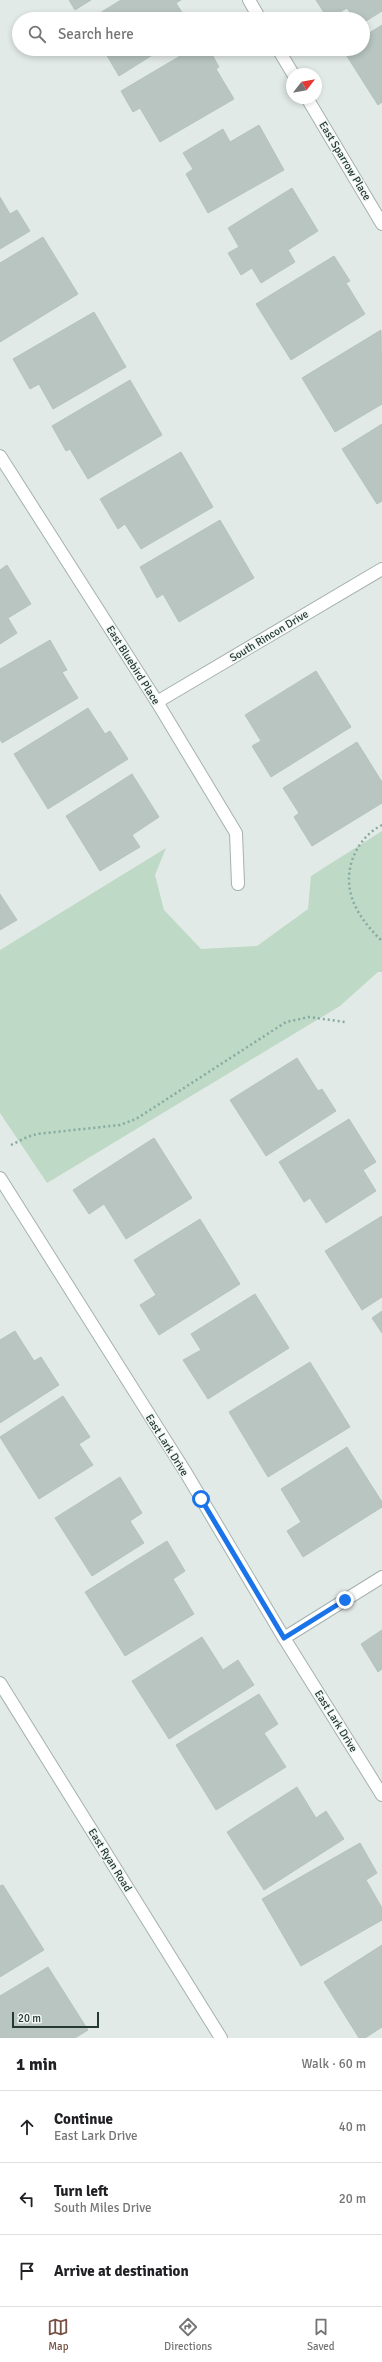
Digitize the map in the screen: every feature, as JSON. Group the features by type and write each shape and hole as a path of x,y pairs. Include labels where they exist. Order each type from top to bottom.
{"street":[{"path":"249,0 256,12"},
{"path":"282,56 289,68"},
{"name":"East Sparrow Place","path":"311,104 382,224"},
{"name":"East Bluebird Place","path":"0,456 157,702 236,833 238,884"},
{"name":"South Rincon Drive","path":"157,702 382,569"},
{"name":"East Lark Drive","path":"0,1178 186,1473 284,1638 382,1795"},
{"path":"284,1638 382,1577"},
{"name":"East Ryan Road","path":"1,1691 221,2038"}],"path":[{"path":"382,825 367,835 359,844 350,865 347,877 354,906 369,928 382,941"},
{"path":"12,1145 26,1137 37,1134 120,1125 136,1119 286,1022 310,1017 345,1022"}],"green space":[{"path":"382,831 382,972 378,972 340,1006 47,1183 0,1113 0,950 166,848 155,875 164,910 201,949 257,946 308,909 311,876"}],"building":[{"path":"69,0 91,0 75,10"},
{"path":"121,0 181,0 176,3 182,12 101,12"},
{"path":"316,0 382,0 382,11 370,19 370,12 350,12 347,8 340,12 324,12"},
{"path":"382,25 382,102 378,105 347,56 370,56 370,33"},
{"path":"107,56 151,56 119,76"},
{"path":"180,56 213,56 219,67 216,69 234,99 160,142 140,108 133,112 121,91"},
{"path":"259,125 284,170 208,213 186,174 193,169 183,153 223,129 230,142"},
{"path":"292,188 318,231 288,250 295,262 261,283 252,268 241,275 228,253 239,247 228,228"},
{"path":"0,197 10,214 17,210 30,231 0,249"},
{"path":"43,237 78,294 0,342 0,263"},
{"path":"334,256 350,281 346,283 365,314 291,360 256,304"},
{"path":"94,312 126,367 53,409 39,384 30,389 13,359"},
{"path":"381,330 382,404 335,432 302,378"},
{"path":"130,380 162,435 88,479 70,449 66,451 52,426"},
{"path":"382,424 382,501 377,504 342,449"},
{"path":"181,452 213,507 141,549 125,524 118,529 100,499"},
{"path":"220,520 254,578 179,622 163,594 157,598 140,567"},
{"path":"7,565 31,604 8,618 17,633 0,644 0,570"},
{"path":"50,640 67,670 62,672 78,698 2,743 0,739 0,669"},
{"path":"316,671 351,727 271,777 252,746 261,741 245,715"},
{"path":"88,708 105,734 110,731 128,759 48,809 14,754"},
{"path":"357,742 382,782 382,803 312,846 294,817 299,813 283,788"},
{"path":"132,774 159,817 132,835 140,847 100,871 66,816"},
{"path":"0,894 17,920 0,930"},
{"path":"297,1058 318,1091 322,1089 336,1111 266,1156 230,1100"},
{"path":"349,1119 376,1162 363,1170 376,1191 326,1223 310,1198 304,1202 279,1162"},
{"path":"154,1138 192,1198 126,1239 104,1204 89,1214 73,1190"},
{"path":"382,1216 382,1297 362,1310 325,1251"},
{"path":"200,1219 240,1284 159,1335 140,1305 156,1295 134,1260"},
{"path":"255,1294 289,1348 208,1399 183,1360 201,1350 191,1334"},
{"path":"382,1311 382,1333 372,1318"},
{"path":"15,1331 34,1361 41,1357 59,1385 0,1423 0,1340"},
{"path":"310,1362 350,1427 268,1477 229,1412"},
{"path":"63,1396 90,1437 79,1444 93,1465 39,1499 0,1437"},
{"path":"347,1447 382,1502 382,1507 303,1557 287,1531 301,1522 281,1489"},
{"path":"120,1477 142,1513 130,1521 144,1543 92,1576 55,1518"},
{"path":"167,1541 185,1571 173,1579 194,1614 125,1656 85,1592"},
{"path":"382,1630 382,1669 378,1672 361,1644"},
{"path":"202,1637 223,1670 238,1660 254,1685 169,1739 132,1681"},
{"path":"259,1694 278,1724 264,1733 286,1767 216,1810 176,1745"},
{"path":"297,1787 316,1818 326,1811 344,1839 264,1890 227,1832"},
{"path":"360,1843 377,1873 366,1880 382,1908 382,1920 301,1966 262,1899"},
{"path":"3,1885 44,1950 0,1977 0,1886"},
{"path":"382,1945 382,2027 365,2038 359,2038 324,1982"},
{"path":"48,1967 88,2030 75,2038 0,2038 0,1996"}],"route":[{"path":"201,1499 284,1638 345,1600"}]}
